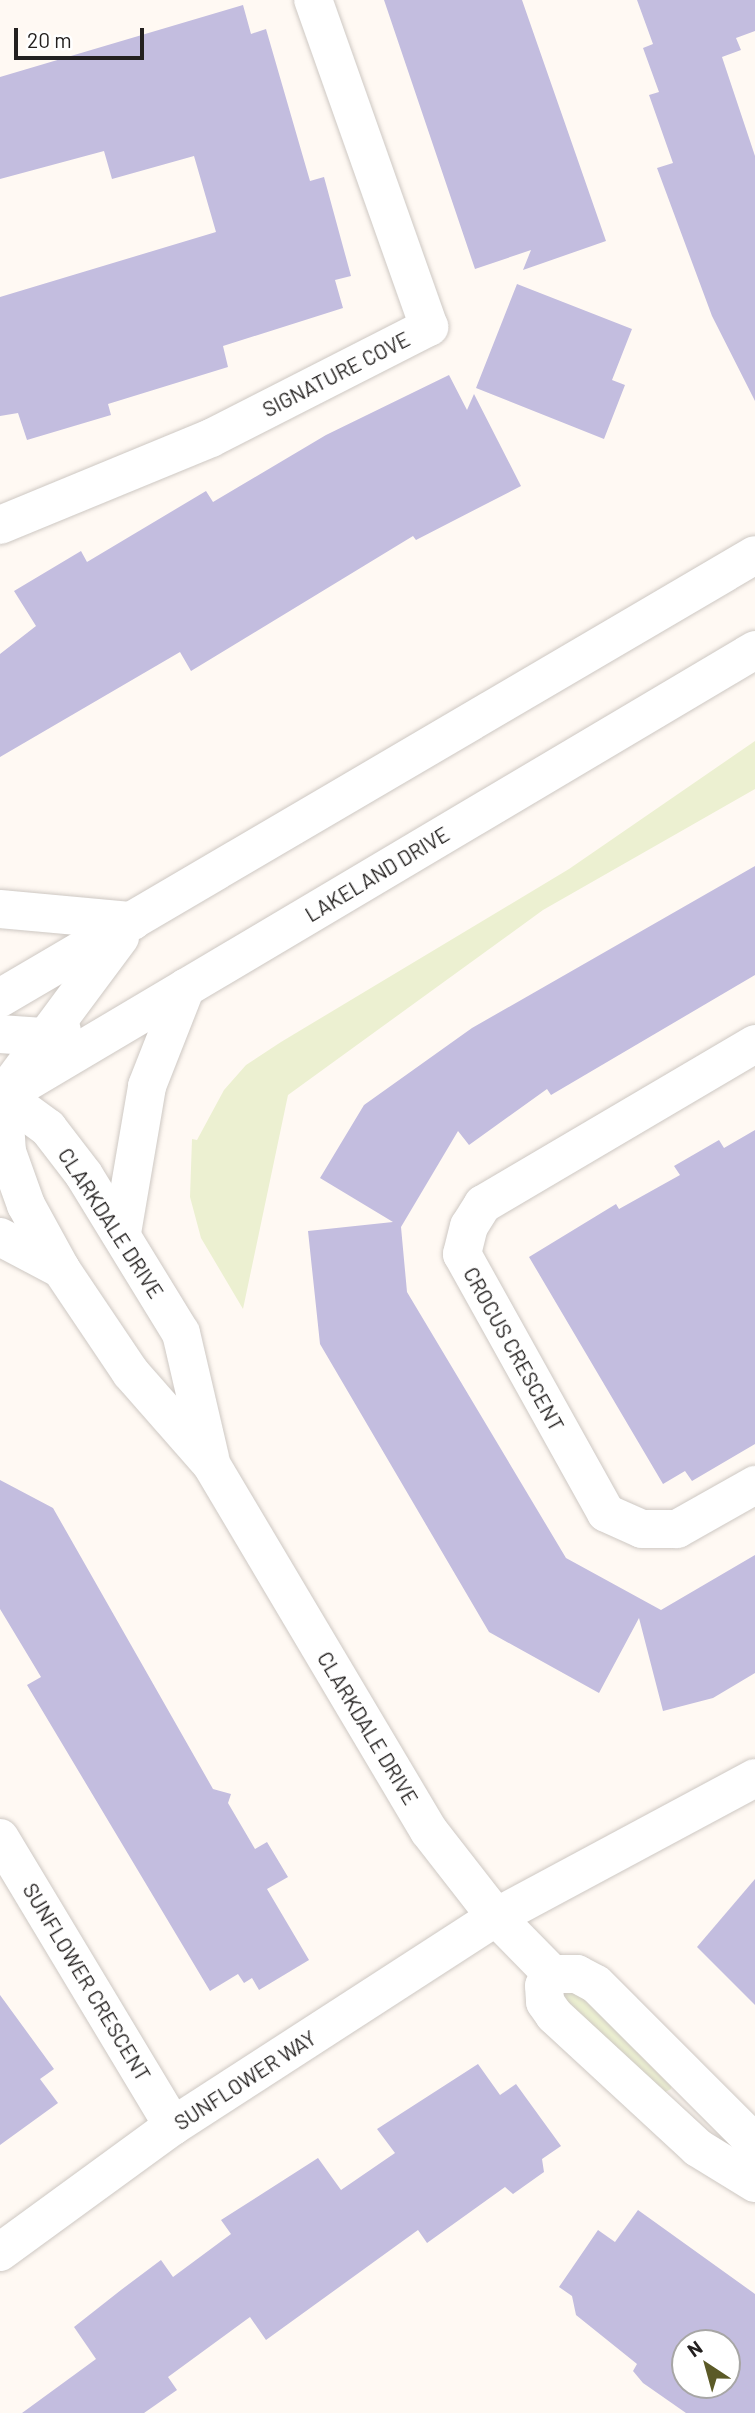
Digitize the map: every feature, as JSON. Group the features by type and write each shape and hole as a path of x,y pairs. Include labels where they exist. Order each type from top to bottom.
{"street":[{"name":"SIGNATURE COVE","path":"0,525 211,438 429,327 313,0"},
{"path":"0,998 755,555"},
{"name":"LAKELAND DRIVE","path":"1,1096 755,650"},
{"path":"0,909 132,921"},
{"path":"1,1096 132,921"},
{"path":"0,1034 43,1037 186,987"},
{"path":"121,1233 147,1086 186,987"},
{"name":"CROCUS CRESCENT","path":"755,1044 483,1204 469,1226 462,1254 606,1513 642,1529 677,1529 755,1485"},
{"name":"CLARKDALE DRIVE","path":"1,1096 48,1128 121,1233 181,1333 211,1464"},
{"name":"CLARKDALE DRIVE","path":"1,1096 7,1152 26,1205 61,1269 131,1373 211,1464 429,1830 496,1917 552,1974"},
{"path":"0,1237 61,1269"},
{"path":"496,1917 755,1778"},
{"name":"SUNFLOWER CRESCENT","path":"0,1838 173,2126"},
{"name":"SUNFLOWER WAY","path":"0,2252 173,2126 496,1917"},
{"path":"755,2143 596,1984 577,1974 552,1974 544,1986 545,2001 554,2015 698,2148 755,2183"}],"green space":[{"path":"755,741 755,789 543,910 288,1095 243,1309 201,1238 190,1197 192,1139 197,1140 224,1090 246,1065 569,869"},
{"path":"567,1983 672,2083 671,2089 665,2092 562,2001 560,1990"}],"building":[{"path":"384,0 522,0 606,241 523,270 531,250 475,269"},
{"path":"637,0 755,0 755,31 736,38 741,50 722,57 755,156 755,401 712,316 657,168 673,163 649,95 659,92 643,48 653,44"},
{"path":"243,5 251,34 266,29 310,181 324,177 351,276 335,280 343,308 223,346 228,367 108,404 111,415 27,440 18,413 0,416 0,297 216,232 194,156 112,179 104,151 0,179 0,77"},
{"path":"517,284 632,329 612,380 625,385 604,439 476,388"},
{"path":"449,375 467,410 474,394 521,486 416,540 413,536 191,671 180,652 0,757 0,654 36,626 14,591 81,551 87,562 206,491 213,502 326,435"},
{"path":"755,866 755,975 551,1095 547,1089 469,1145 458,1131 401,1227 407,1292 566,1558 661,1610 755,1555 755,1673 713,1698 663,1711 639,1618 599,1693 489,1632 320,1344 308,1231 393,1222 320,1178 364,1105 472,1028"},
{"path":"755,1130 755,1444 692,1481 685,1471 663,1484 529,1257 616,1204 619,1209 680,1175 674,1166 719,1140 724,1148"},
{"path":"0,1480 53,1508 213,1789 231,1794 228,1803 255,1849 267,1842 288,1877 267,1889 309,1960 259,1990 252,1978 244,1983 238,1974 210,1991 27,1685 41,1677 0,1609"},
{"path":"755,1879 755,2005 697,1947"},
{"path":"0,1995 54,2069 40,2079 58,2103 0,2145"},
{"path":"478,2064 500,2095 516,2084 561,2146 542,2159 544,2172 513,2194 505,2187 427,2243 418,2230 266,2340 250,2317 168,2377 177,2390 144,2413 22,2413 96,2359 74,2327 121,2290 161,2260 173,2277 231,2234 221,2220 318,2158 341,2190 395,2153 377,2129"},
{"path":"638,2210 755,2294 755,2413 686,2413 643,2383 633,2371 637,2364 576,2315 572,2296 559,2287 598,2230 615,2242"}]}
